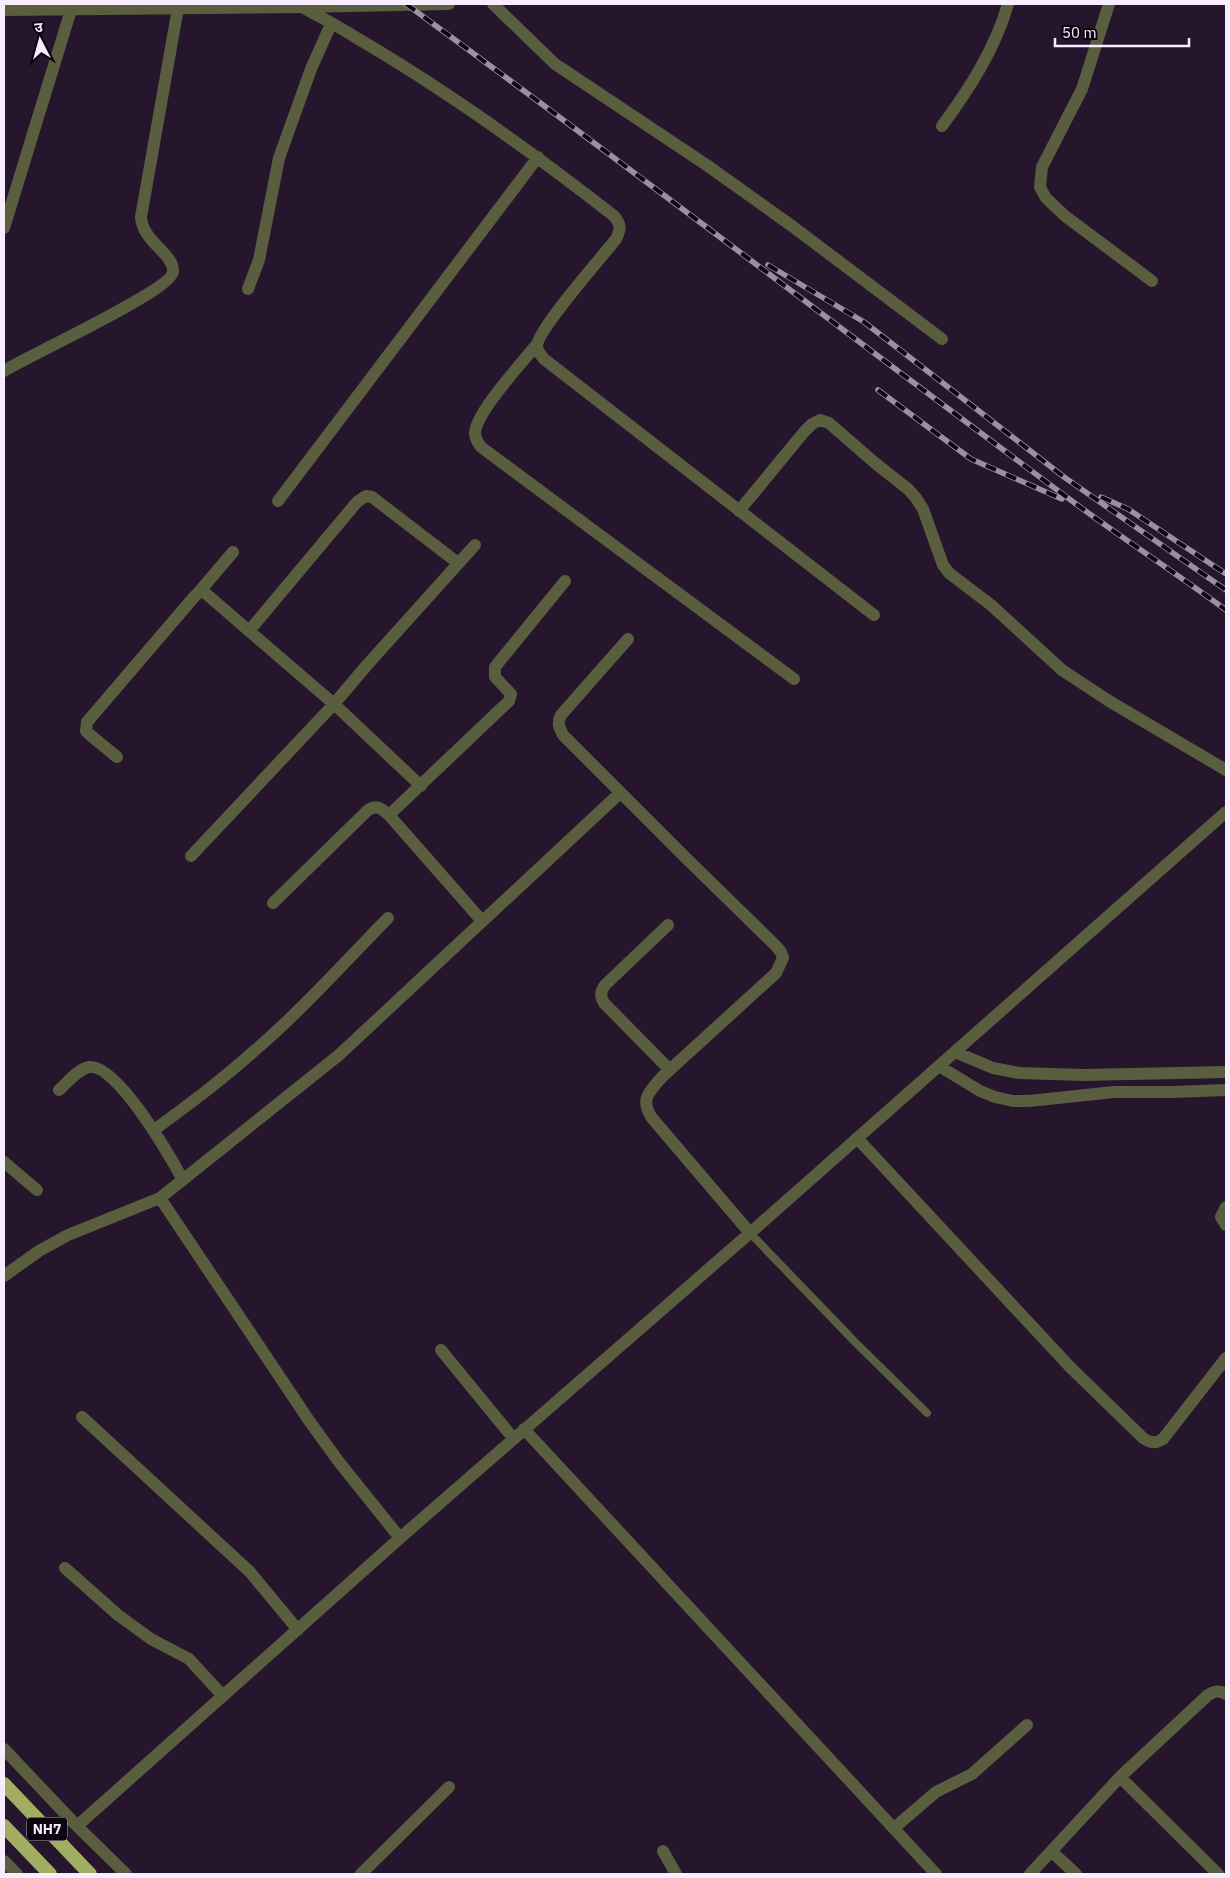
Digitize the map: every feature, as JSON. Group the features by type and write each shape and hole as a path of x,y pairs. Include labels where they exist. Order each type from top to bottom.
{"highway":[{"name":"NH7","path":"4,1784 90,1874"},
{"name":"NH7","path":"4,1826 50,1874"}],"street":[{"path":"4,10 302,8 449,4"},
{"path":"493,4 555,64 724,177 942,339"},
{"path":"942,126 965,94 994,44 1008,4"},
{"path":"1109,4 1082,89 1042,167 1040,187 1046,198 1065,216 1152,281"},
{"path":"4,371 147,296 170,279 173,274 170,262 144,232 141,217 178,8"},
{"path":"302,8 354,36 444,93 538,157 620,222 620,231 616,239 554,314 540,335 537,344 488,405 475,433 477,440 481,447 794,679"},
{"path":"4,228 71,10"},
{"path":"248,289 259,260 279,158 311,69 331,24"},
{"path":"278,501 538,157"},
{"path":"537,344 539,352 544,359 874,615"},
{"path":"739,511 812,424 820,420 829,422 875,463 908,489 916,498 923,509 942,565 949,573 991,605 1062,670 1109,701 1226,770"},
{"path":"249,631 361,498 372,497 458,563"},
{"path":"191,856 334,704 475,545"},
{"path":"117,757 86,732 87,722 233,552"},
{"path":"389,815 509,701 511,694 495,677 495,667 565,581"},
{"path":"199,592 208,594 334,704 421,786"},
{"path":"628,639 561,715 558,722 563,735 782,952 784,958 776,973 670,1070 649,1092 646,1098 646,1108 652,1118 750,1233"},
{"path":"4,1276 39,1251 68,1235 160,1198 183,1180 339,1056 620,793"},
{"path":"273,903 367,811 372,807 378,807 389,815 482,921"},
{"path":"77,1826 513,1438 750,1233 1226,812"},
{"path":"154,1130 254,1052 388,918"},
{"path":"668,925 605,985 601,990 600,997 670,1070"},
{"path":"955,1052 992,1068 1019,1074 1083,1075 1226,1072"},
{"path":"939,1066 980,1091 995,1097 1013,1100 1029,1101 1114,1092 1226,1090"},
{"path":"59,1090 82,1069 98,1068 134,1102 154,1130 183,1180"},
{"path":"857,1138 1070,1367 1143,1438 1151,1443 1163,1439 1226,1358"},
{"path":"4,1162 36,1190"},
{"path":"160,1198 310,1422 339,1462 400,1538"},
{"path":"1226,1206 1221,1217 1226,1225"},
{"path":"441,1350 513,1438"},
{"path":"82,1417 250,1572 298,1630"},
{"path":"524,1429 936,1874"},
{"path":"66,1568 118,1615 151,1639 188,1659 223,1696"},
{"path":"1030,1874 1120,1777 1208,1695 1221,1691 1226,1694"},
{"path":"894,1828 936,1792 972,1774 1027,1726"},
{"path":"4,1749 77,1826 126,1874"},
{"path":"1120,1777 1218,1874"},
{"path":"361,1874 449,1787"},
{"path":"663,1851 676,1874"},
{"path":"1052,1852 1076,1874"},
{"path":"4,1861 17,1874"}],"lane":[{"path":"750,1233 854,1342 927,1413"}],"railway":[{"path":"406,4 1076,504 1226,610"},
{"path":"768,265 864,322 1064,477 1226,590"},
{"path":"878,390 971,459 1062,499"},
{"path":"1101,497 1128,509 1226,574"}]}
